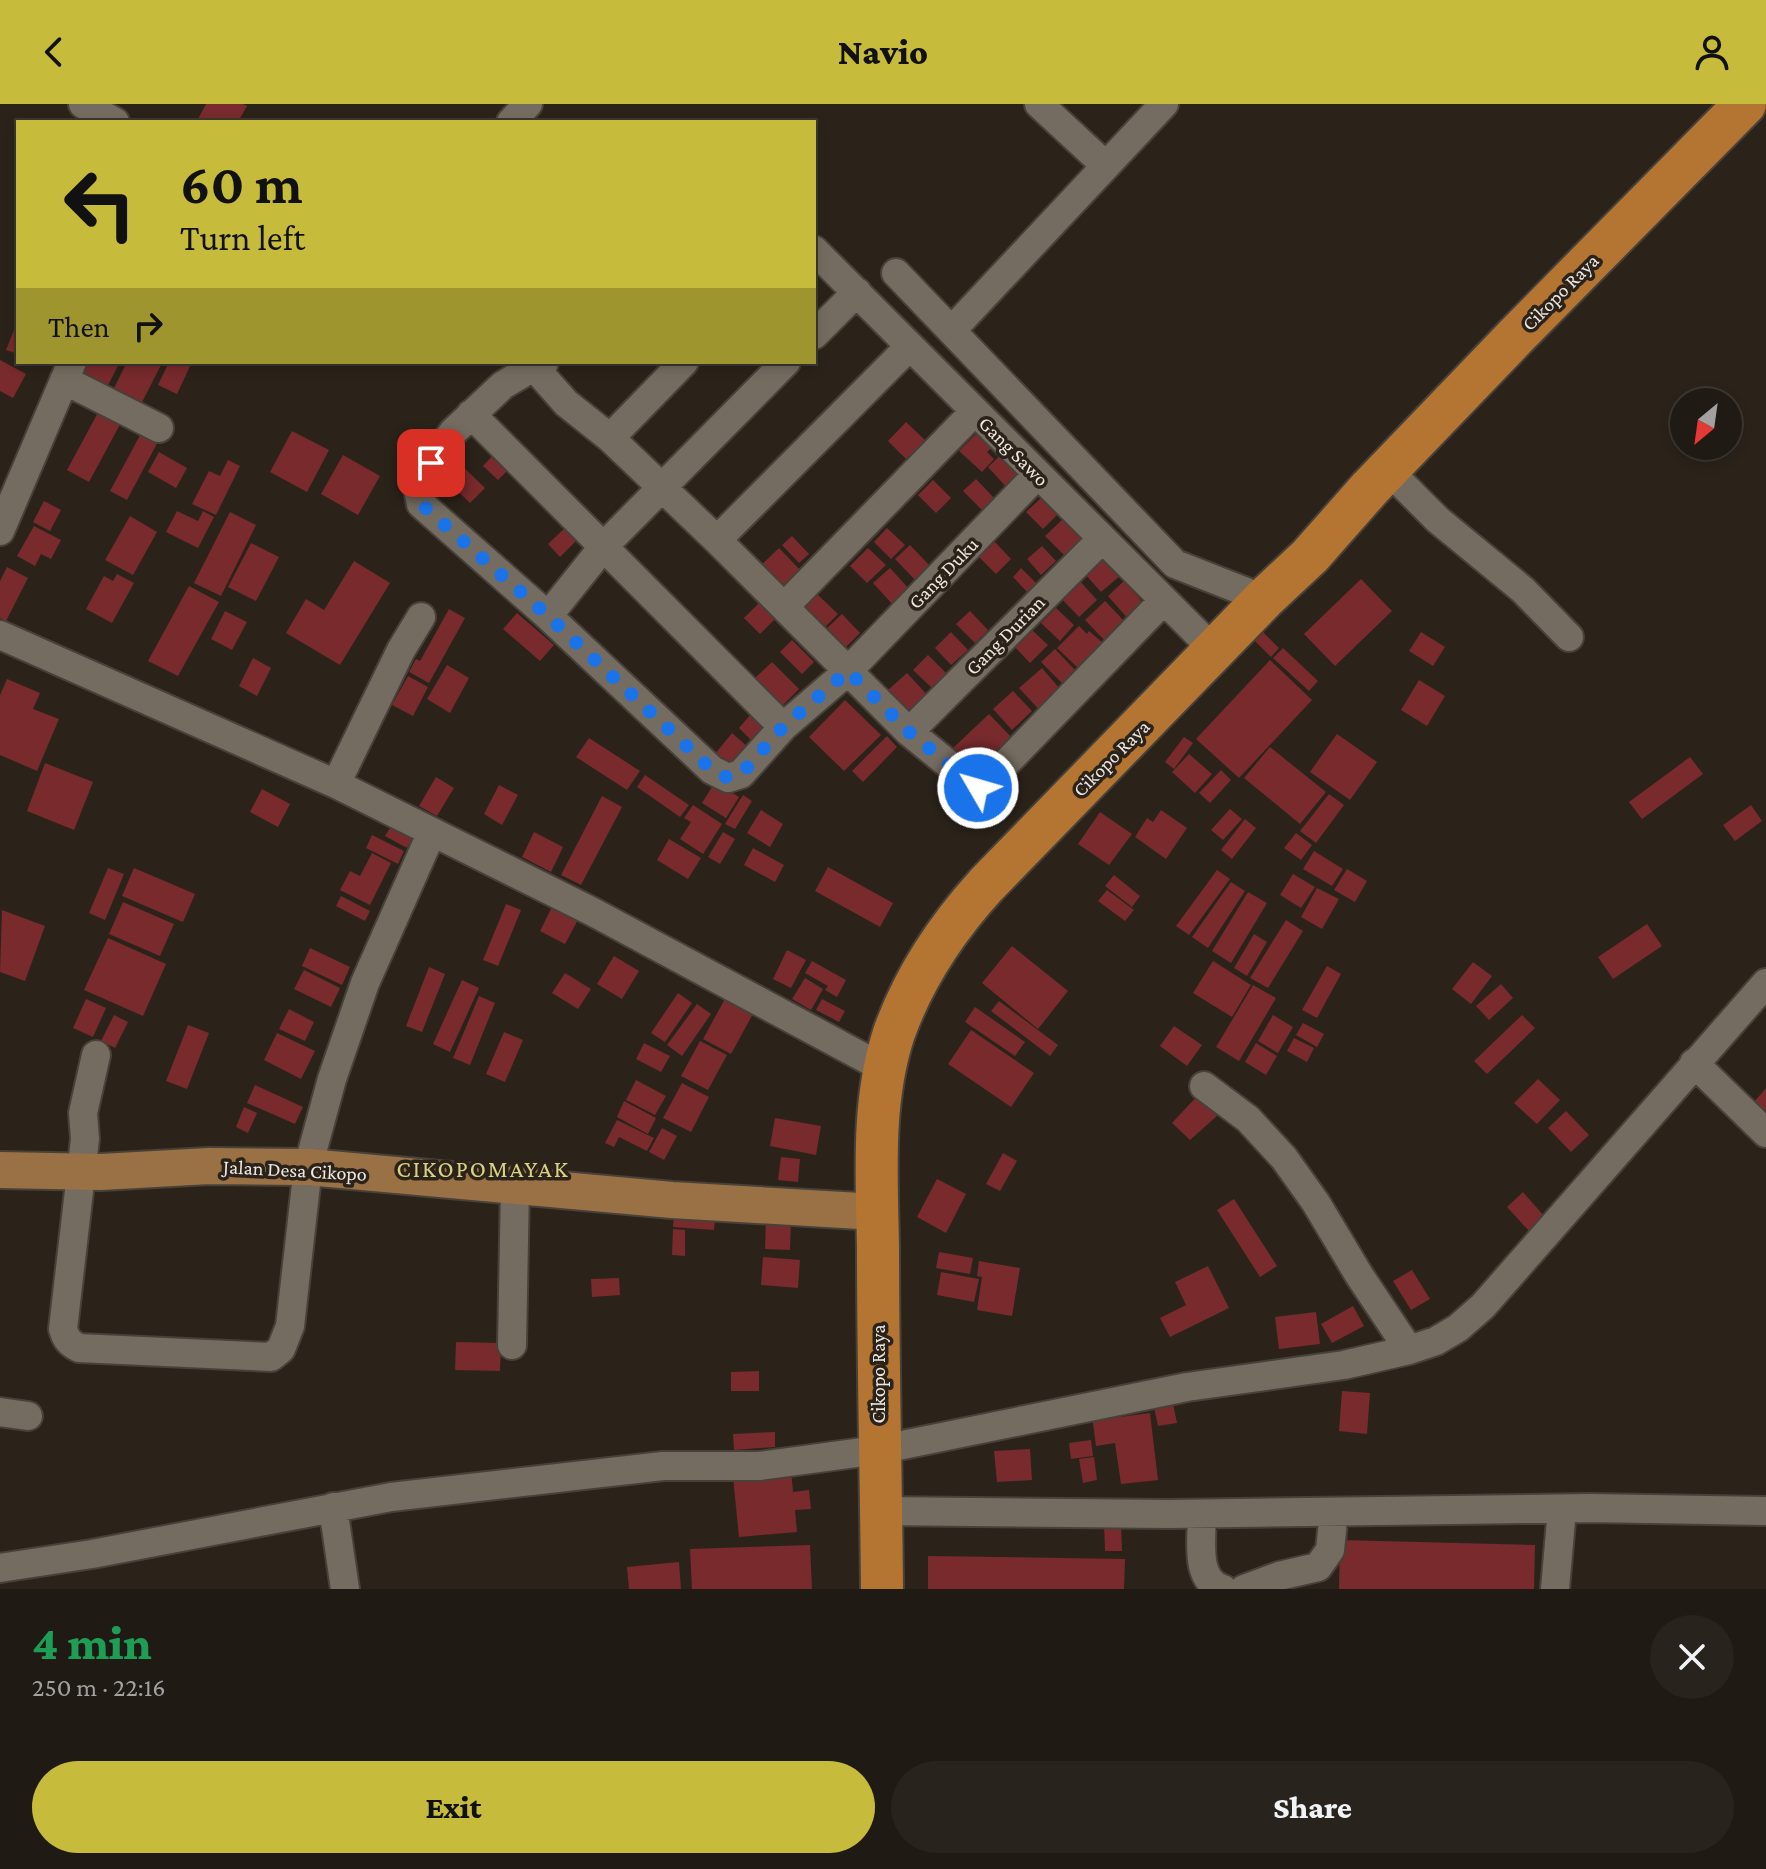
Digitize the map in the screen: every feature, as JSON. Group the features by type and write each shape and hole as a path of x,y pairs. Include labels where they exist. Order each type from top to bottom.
{"highway":[{"name":"Cikopo Raya","path":"882,1589 875,1148 885,1069 895,1032 936,947 962,912 1745,104"}],"main road":[{"name":"Jalan Desa Cikopo","path":"0,1170 308,1167 672,1200 877,1212"}],"street":[{"path":"83,104 111,120"},
{"path":"513,120 528,104"},
{"path":"1039,104 1106,166"},
{"path":"952,330 1164,104"},
{"name":"Gang Sawo","path":"816,252 1215,651"},
{"path":"896,273 1175,564 1264,599"},
{"path":"816,333 857,292"},
{"path":"717,540 909,347"},
{"path":"540,364 503,385 453,432 419,479 418,489 421,504 548,616 604,546 784,364"},
{"path":"543,364 541,372 549,386 566,403 610,438 717,540 909,732 973,785 983,787 1164,600"},
{"path":"610,438 682,364"},
{"path":"0,531 68,371 159,428"},
{"path":"785,606 975,411"},
{"path":"471,414 783,727"},
{"path":"1388,470 1438,520 1523,590 1569,637"},
{"name":"Gang Duku","path":"548,616 712,770 731,779 741,774 783,727 848,671 1038,474"},
{"name":"Gang Durian","path":"909,732 1102,539"},
{"path":"336,784 401,650 421,617"},
{"path":"0,635 336,784 431,834 593,912 885,1069"},
{"path":"96,1055 83,1113 85,1139 63,1329 70,1343 79,1348 271,1357 281,1349 290,1326 308,1167 346,1032 431,834"},
{"path":"0,1568 92,1554 391,1497 648,1468 759,1466 878,1450 1187,1387 1344,1365 1409,1350 1447,1334 1483,1306 1766,983"},
{"path":"1694,1063 1766,1133"},
{"path":"1204,1086 1248,1119 1284,1158 1409,1350"},
{"path":"512,1345 515,1187"},
{"path":"0,1412 28,1416"},
{"path":"333,1507 345,1589"},
{"path":"881,1511 1202,1514 1562,1509 1766,1511"},
{"path":"1555,1589 1562,1509"},
{"path":"1244,1589 1279,1576 1318,1567 1330,1550 1334,1512"},
{"path":"1202,1514 1204,1571 1210,1583 1223,1589"}],"building":[{"path":"206,104 247,106 239,120 198,119"},
{"path":"16,325 16,353 6,350"},
{"path":"0,360 26,374 13,398 0,391"},
{"path":"86,364 119,364 104,393 78,380"},
{"path":"126,364 161,365 137,412 109,398"},
{"path":"168,364 191,364 177,394 158,385"},
{"path":"101,407 123,419 89,482 67,470"},
{"path":"906,422 925,440 906,459 888,441"},
{"path":"145,426 162,434 127,500 110,491"},
{"path":"292,431 329,450 307,492 270,472"},
{"path":"979,431 994,445 987,452 994,459 982,472 959,451"},
{"path":"497,451 512,466 498,480 483,466"},
{"path":"159,452 187,468 176,488 148,472"},
{"path":"1003,453 1023,476 1008,489 988,467"},
{"path":"343,455 380,476 358,515 321,494"},
{"path":"453,457 485,488 470,503 438,472"},
{"path":"228,460 240,466 216,515 192,504 209,471 220,476"},
{"path":"976,479 996,500 983,511 963,491"},
{"path":"933,480 951,498 936,513 918,495"},
{"path":"1042,497 1058,514 1043,529 1026,512"},
{"path":"44,501 61,510 50,531 33,522"},
{"path":"177,511 198,521 203,511 214,517 198,548 166,532"},
{"path":"230,512 256,525 221,596 194,583"},
{"path":"130,516 157,532 133,575 105,560"},
{"path":"1064,518 1087,540 1068,559 1045,536"},
{"path":"568,525 580,537 560,557 548,544"},
{"path":"34,526 61,540 51,559 41,554 35,566 17,556"},
{"path":"887,528 905,545 891,559 874,542"},
{"path":"792,536 809,554 799,563 782,545"},
{"path":"995,542 1011,559 996,574 979,557"},
{"path":"251,543 279,557 256,601 228,587"},
{"path":"910,545 932,568 917,582 895,559"},
{"path":"1042,546 1056,561 1041,575 1027,559"},
{"path":"779,548 805,575 786,594 759,567"},
{"path":"868,548 886,565 867,583 850,566"},
{"path":"1104,558 1120,576 1101,592 1085,574"},
{"path":"354,561 390,583 340,665 286,633 306,599 324,610"},
{"path":"7,567 28,578 6,621 0,618 0,581"},
{"path":"890,568 910,590 893,605 873,583"},
{"path":"1021,568 1038,585 1029,594 1013,577"},
{"path":"117,574 134,583 112,623 86,609 104,576 113,581"},
{"path":"1078,579 1097,600 1079,617 1059,596"},
{"path":"1361,579 1392,611 1335,666 1304,634"},
{"path":"1124,581 1146,606 1130,621 1108,596"},
{"path":"189,586 219,602 178,676 148,661"},
{"path":"817,594 838,614 821,631 800,611"},
{"path":"766,596 782,612 760,634 744,618"},
{"path":"1105,601 1129,626 1109,645 1085,620"},
{"path":"1056,608 1074,625 1060,641 1041,623"},
{"path":"449,609 465,618 429,683 409,672 416,659 420,661"},
{"path":"225,611 247,622 232,650 211,639"},
{"path":"970,611 988,630 975,643 956,624"},
{"path":"517,613 554,645 540,661 503,629"},
{"path":"842,614 860,633 846,647 827,628"},
{"path":"1079,626 1103,643 1078,668 1057,648"},
{"path":"1031,629 1048,645 1030,663 1014,646"},
{"path":"951,632 968,650 951,665 935,648"},
{"path":"1263,632 1279,648 1271,657 1255,641"},
{"path":"1421,632 1445,647 1433,666 1409,651"},
{"path":"792,640 814,662 802,674 780,652"},
{"path":"1283,648 1318,681 1309,691 1273,658"},
{"path":"1055,649 1076,671 1063,684 1041,662"},
{"path":"928,655 949,676 934,690 913,670"},
{"path":"253,658 271,668 257,696 239,686"},
{"path":"1270,660 1312,700 1239,778 1196,739"},
{"path":"772,662 799,689 783,705 755,678"},
{"path":"447,665 469,678 450,713 427,699"},
{"path":"1042,668 1066,696 1044,715 1019,688"},
{"path":"907,673 931,699 912,717 888,690"},
{"path":"408,676 428,687 413,716 392,705"},
{"path":"7,679 40,693 33,709 59,719 37,771 0,755 0,695"},
{"path":"1419,680 1445,696 1427,726 1401,710"},
{"path":"1013,691 1032,711 1012,730 993,709"},
{"path":"845,700 881,735 844,771 809,737"},
{"path":"751,714 764,726 751,740 739,728"},
{"path":"989,714 1014,740 977,775 952,749"},
{"path":"732,733 749,748 732,768 715,754"},
{"path":"1337,734 1377,762 1350,800 1310,772"},
{"path":"887,736 897,747 863,782 852,771"},
{"path":"1184,737 1193,743 1174,769 1165,762"},
{"path":"589,738 640,771 627,790 576,757"},
{"path":"1270,747 1326,792 1300,824 1244,778"},
{"path":"1189,754 1212,774 1195,793 1172,772"},
{"path":"1690,757 1703,774 1642,819 1629,802"},
{"path":"45,763 93,782 74,830 27,811"},
{"path":"1221,770 1231,780 1210,803 1199,793"},
{"path":"645,775 689,805 680,817 637,787"},
{"path":"436,777 454,788 437,816 419,806"},
{"path":"715,782 739,797 726,818 702,803"},
{"path":"499,785 518,795 502,825 484,814"},
{"path":"262,789 290,804 278,827 250,812"},
{"path":"1329,794 1344,805 1316,843 1300,831"},
{"path":"743,795 752,801 735,829 725,824"},
{"path":"602,796 622,807 581,885 561,875"},
{"path":"693,805 722,824 703,854 680,839 691,822 684,818"},
{"path":"1751,805 1762,821 1735,841 1723,825"},
{"path":"1230,809 1242,819 1223,840 1211,830"},
{"path":"761,810 783,824 770,847 747,833"},
{"path":"1161,810 1187,828 1166,859 1135,837 1147,818 1153,822"},
{"path":"1100,812 1132,834 1109,865 1078,844"},
{"path":"395,819 417,831 407,848 385,836"},
{"path":"1245,819 1256,828 1232,859 1221,850"},
{"path":"534,832 563,847 551,872 522,857"},
{"path":"723,832 735,839 720,864 708,857"},
{"path":"1296,833 1312,845 1301,860 1284,848"},
{"path":"372,835 404,851 398,864 366,848"},
{"path":"669,839 701,858 688,879 657,860"},
{"path":"753,848 784,865 775,882 744,865"},
{"path":"1314,851 1343,869 1332,886 1303,869"},
{"path":"372,853 391,863 370,905 340,890 350,871 360,876"},
{"path":"828,867 893,903 880,927 815,891"},
{"path":"108,868 124,874 105,920 89,913"},
{"path":"134,868 195,894 183,922 122,896"},
{"path":"1347,869 1367,881 1355,902 1334,890"},
{"path":"1217,870 1230,879 1189,935 1176,926"},
{"path":"1293,874 1315,887 1301,908 1280,895"},
{"path":"1114,875 1140,896 1132,907 1105,886"},
{"path":"1231,882 1245,891 1208,948 1192,937"},
{"path":"1317,888 1339,899 1322,929 1301,917"},
{"path":"1107,890 1134,910 1125,921 1098,901"},
{"path":"1248,892 1267,903 1231,963 1212,951"},
{"path":"341,896 370,911 365,921 336,906"},
{"path":"555,901 581,914 565,944 540,931"},
{"path":"123,902 174,924 160,956 109,934"},
{"path":"506,904 521,910 498,966 483,960"},
{"path":"2,910 45,926 25,981 0,972"},
{"path":"1286,920 1303,931 1268,988 1250,978"},
{"path":"1647,924 1662,946 1613,979 1598,957"},
{"path":"1254,934 1267,942 1247,976 1234,968"},
{"path":"108,938 166,964 143,1016 84,990"},
{"path":"1012,946 1068,991 1038,1029 982,983"},
{"path":"310,948 350,967 342,985 302,966"},
{"path":"787,950 806,960 791,988 773,979"},
{"path":"614,956 639,971 622,999 597,984"},
{"path":"812,961 846,980 837,997 825,990 828,986 805,973"},
{"path":"1213,961 1251,985 1232,1017 1193,993"},
{"path":"1473,962 1492,976 1471,1004 1452,989"},
{"path":"1327,966 1341,974 1317,1018 1302,1010"},
{"path":"429,967 445,974 422,1032 406,1026"},
{"path":"304,970 340,988 331,1007 294,989"},
{"path":"565,973 591,989 578,1009 552,993"},
{"path":"805,978 823,989 811,1010 792,999"},
{"path":"462,980 479,988 450,1052 433,1044"},
{"path":"1501,984 1513,998 1489,1020 1476,1006"},
{"path":"1253,985 1276,998 1239,1061 1216,1047"},
{"path":"678,993 692,1003 665,1042 651,1033"},
{"path":"479,996 495,1003 470,1065 453,1058"},
{"path":"726,997 754,1012 731,1054 703,1039"},
{"path":"86,999 106,1008 93,1037 73,1028"},
{"path":"822,999 845,1011 839,1022 816,1010"},
{"path":"999,1001 1058,1045 1050,1056 991,1011"},
{"path":"697,1004 711,1014 682,1056 667,1045"},
{"path":"975,1007 1025,1042 1015,1056 965,1022"},
{"path":"289,1009 314,1022 305,1041 279,1029"},
{"path":"114,1015 128,1022 115,1048 101,1041"},
{"path":"1273,1015 1293,1027 1278,1053 1258,1041"},
{"path":"1522,1015 1535,1028 1487,1074 1474,1061"},
{"path":"1303,1023 1324,1034 1317,1047 1296,1035"},
{"path":"188,1025 209,1033 187,1089 166,1081"},
{"path":"1174,1026 1202,1045 1187,1066 1160,1046"},
{"path":"971,1030 1034,1073 1011,1107 948,1064"},
{"path":"504,1032 523,1040 505,1082 486,1074"},
{"path":"277,1033 315,1051 301,1079 264,1060"},
{"path":"1294,1038 1314,1048 1307,1062 1287,1051"},
{"path":"700,1041 727,1055 708,1090 681,1076"},
{"path":"644,1043 670,1056 661,1072 636,1059"},
{"path":"1256,1043 1277,1056 1266,1075 1245,1062"},
{"path":"1538,1079 1560,1100 1537,1124 1514,1103"},
{"path":"636,1080 666,1096 655,1115 626,1100"},
{"path":"682,1083 709,1097 691,1132 663,1118"},
{"path":"255,1085 303,1107 295,1124 247,1103"},
{"path":"1766,1088 1766,1124 1748,1109"},
{"path":"1200,1093 1227,1107 1190,1140 1172,1123"},
{"path":"624,1101 656,1118 648,1134 617,1117"},
{"path":"244,1107 257,1113 248,1133 236,1127"},
{"path":"1566,1111 1589,1135 1571,1152 1548,1128"},
{"path":"775,1118 821,1126 816,1155 770,1146"},
{"path":"617,1120 654,1138 647,1151 619,1137 614,1147 605,1143"},
{"path":"662,1128 677,1136 664,1160 649,1152"},
{"path":"1003,1153 1017,1161 1000,1191 986,1184"},
{"path":"781,1157 800,1159 798,1182 778,1180"},
{"path":"937,1179 966,1194 946,1233 917,1217"},
{"path":"1523,1192 1545,1217 1529,1231 1507,1207"},
{"path":"1234,1199 1277,1266 1260,1277 1217,1210"},
{"path":"674,1215 715,1218 714,1230 673,1227"},
{"path":"766,1218 791,1219 790,1250 765,1249"},
{"path":"673,1229 685,1230 685,1256 672,1255"},
{"path":"939,1252 973,1258 970,1274 936,1268"},
{"path":"763,1257 800,1260 798,1288 761,1285"},
{"path":"979,1261 1020,1268 1012,1316 977,1310 982,1277 977,1276"},
{"path":"1208,1266 1229,1308 1170,1337 1160,1318 1186,1305 1175,1282"},
{"path":"1412,1270 1430,1299 1411,1310 1393,1281"},
{"path":"941,1272 979,1279 974,1302 937,1295"},
{"path":"619,1278 620,1295 592,1297 591,1279"},
{"path":"1353,1306 1364,1326 1332,1343 1321,1324"},
{"path":"1316,1312 1320,1344 1279,1349 1275,1317"},
{"path":"456,1342 501,1343 500,1371 455,1370"},
{"path":"759,1371 759,1391 731,1391 731,1372"},
{"path":"1342,1391 1370,1393 1367,1434 1339,1431"},
{"path":"1172,1399 1177,1423 1158,1426 1153,1403"},
{"path":"1112,1413 1112,1418 1150,1413 1158,1480 1121,1484 1115,1443 1096,1446 1092,1416"},
{"path":"775,1432 775,1447 734,1450 733,1434"},
{"path":"1091,1440 1093,1456 1071,1459 1069,1443"},
{"path":"1030,1449 1032,1480 997,1482 994,1451"},
{"path":"1094,1457 1097,1480 1083,1483 1079,1459"},
{"path":"732,1467 791,1470 793,1492 809,1490 811,1509 795,1510 797,1532 739,1537"},
{"path":"1104,1522 1121,1522 1122,1551 1105,1551"},
{"path":"1340,1540 1535,1545 1534,1589 1339,1589"},
{"path":"810,1545 812,1589 692,1589 690,1549"},
{"path":"928,1556 1125,1559 1124,1589 928,1589"},
{"path":"679,1562 681,1589 629,1589 627,1567"}],"district":[{"name":"CIKOPOMAYAK","path":"483,1169"}],"route":[{"path":"431,463 419,479 421,504 723,777 731,779 741,774 783,727 848,671 909,732 978,788"}]}
